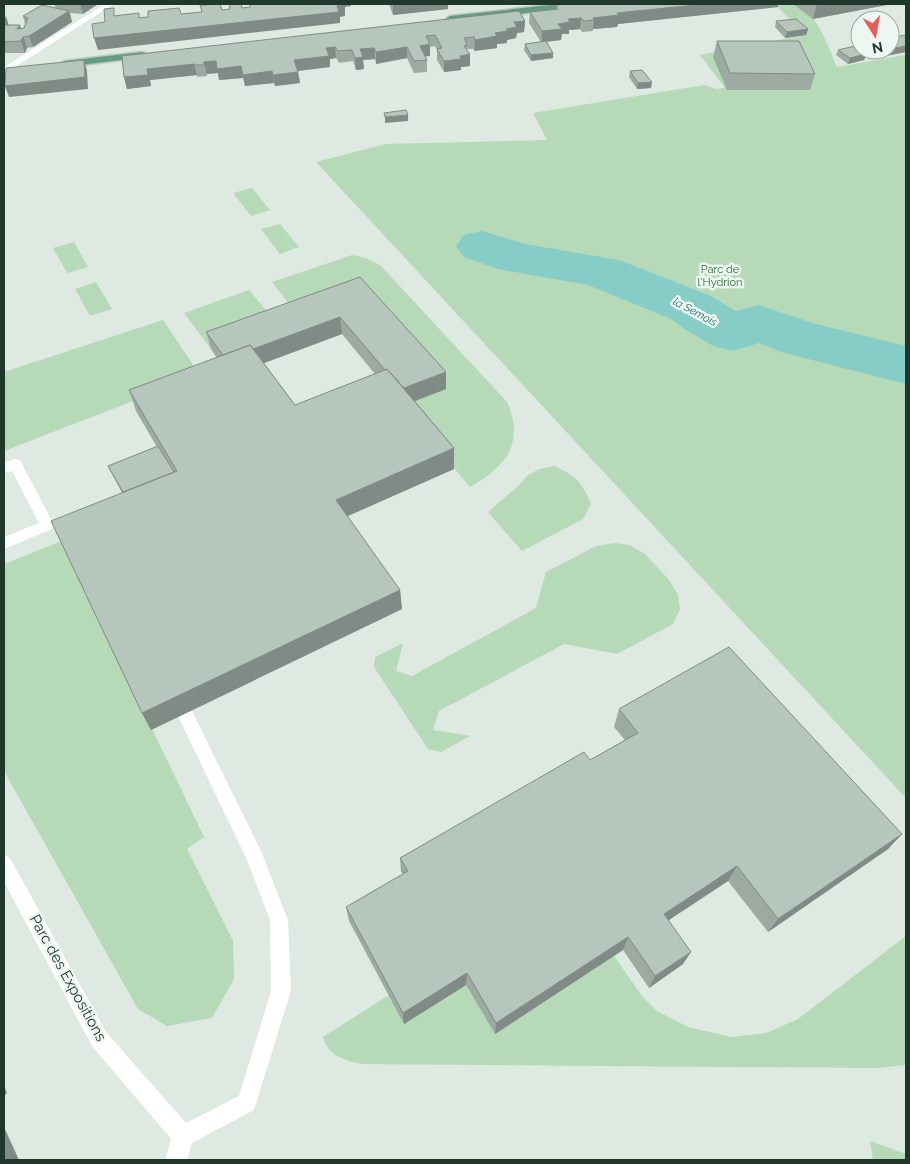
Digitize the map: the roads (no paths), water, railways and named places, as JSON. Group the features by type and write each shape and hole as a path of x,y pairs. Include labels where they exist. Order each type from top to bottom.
{"main road":[{"path":"439,20 578,4"},
{"path":"54,65 152,54"},
{"path":"4,71 24,69"}],"street":[{"path":"4,71 110,4"},
{"path":"4,468 15,464 47,525 4,543"},
{"path":"176,1160 183,1136 247,1103 281,991 278,920 255,857 184,714"},
{"name":"Parc des Expositions","path":"4,864 99,1039 183,1136"}],"waterway":[{"name":"la Semois","path":"482,246 516,258 600,271 690,307 733,333 758,323 801,339 906,365"}],"park label":[{"name":"Parc de l'Hydrion","path":"720,275"}]}
